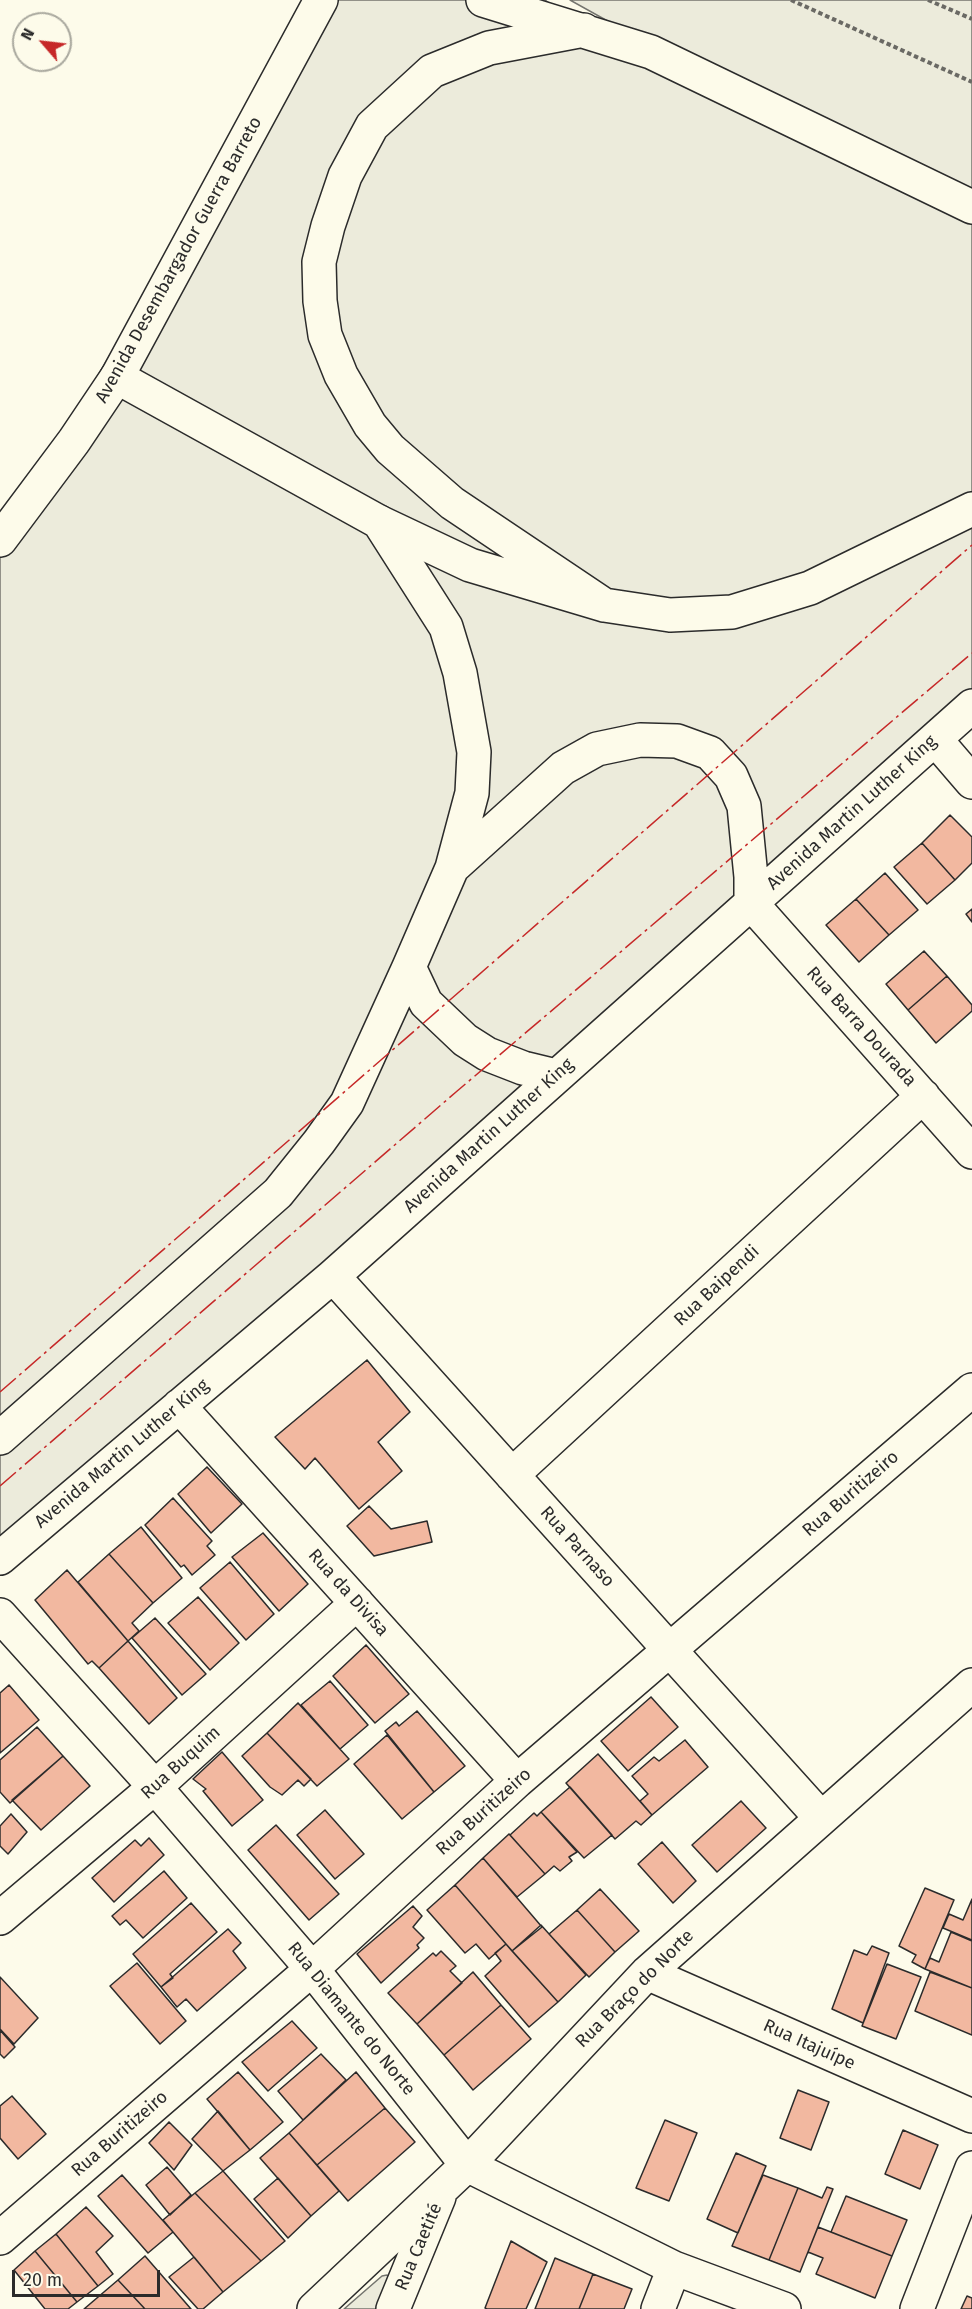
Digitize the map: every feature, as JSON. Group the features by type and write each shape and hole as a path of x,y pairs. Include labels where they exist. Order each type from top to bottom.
{"main road":[{"name":"Avenida Desembargador Guerra Barreto","path":"0,540 74,441 117,377 321,0"},
{"path":"483,0 651,52 972,207"},
{"path":"543,0 576,27"},
{"path":"576,27 489,48 432,71 372,126 345,176 328,226 319,262 320,301 325,335 341,375 370,425 390,449 452,502 604,605"},
{"path":"117,377 379,522 470,565 604,605 670,615 732,612 810,588 972,509"},
{"path":"0,1438 278,1193 347,1103 452,868 472,793 474,752 460,673 446,627 379,522"},
{"name":"Avenida Martin Luther King","path":"0,1558 333,1276 972,706"},
{"path":"935,739 972,782"},
{"path":"452,868 563,768 597,749 640,740 677,741 710,753 731,776 744,806 752,877 751,903"},
{"name":"Rua Barra Dourada","path":"751,903 972,1152"},
{"path":"409,967 426,1003 465,1040 487,1054 523,1068 556,1076"},
{"name":"Rua Baipendi","path":"512,1475 923,1096"},
{"name":"Rua Parnaso","path":"333,1276 821,1818"},
{"name":"Rua Buritizeiro","path":"0,2238 312,1969 517,1781 972,1390"},
{"name":"Rua da Divisa","path":"179,1406 517,1781"},
{"name":"Rua Buquim","path":"0,1918 155,1786 357,1603"},
{"name":"Rua Diamante do Norte","path":"0,1615 155,1786 312,1969 455,2175 674,2268 784,2309"},
{"name":"Rua Braço do Norte","path":"314,2309 455,2175 647,1973 972,1685"},
{"name":"Rua Itajuípe","path":"647,1973 972,2116"},
{"path":"917,2309 972,2168"},
{"name":"Rua Caetité","path":"393,2309 455,2175"},
{"path":"658,2309 674,2268"}],"path":[{"path":"791,0 972,82"},
{"path":"928,0 972,19"}],"shaded area":[{"path":"321,0 545,0 584,30 972,207 972,706 0,1558 0,540"},
{"path":"570,0 972,0 972,200 631,34"},
{"path":"387,2275 390,2280 378,2309 344,2309 382,2276"}],"building":[{"path":"950,815 972,837 972,863 955,880 922,843"},
{"path":"922,843 955,880 927,904 894,867"},
{"path":"885,873 918,910 889,935 856,899"},
{"path":"856,899 889,935 859,962 826,925"},
{"path":"972,909 972,922 966,914"},
{"path":"924,951 947,976 908,1010 886,984"},
{"path":"947,976 972,1005 972,1011 936,1043 908,1010"},
{"path":"367,1360 410,1412 378,1442 402,1471 359,1509 315,1458 305,1469 275,1437"},
{"path":"207,1467 242,1504 211,1533 178,1494"},
{"path":"173,1498 212,1541 207,1546 215,1555 192,1575 184,1565 181,1567 145,1525"},
{"path":"369,1506 391,1529 427,1521 432,1542 374,1556 347,1526"},
{"path":"141,1527 182,1578 153,1603 109,1554"},
{"path":"263,1533 308,1584 279,1611 232,1557"},
{"path":"109,1554 153,1603 132,1623 139,1631 128,1641 78,1582"},
{"path":"230,1562 274,1614 246,1640 200,1588"},
{"path":"67,1570 128,1641 99,1668 92,1661 88,1664 35,1600"},
{"path":"198,1597 239,1643 210,1670 168,1623"},
{"path":"155,1618 206,1674 182,1695 132,1638"},
{"path":"128,1641 177,1698 149,1724 99,1668"},
{"path":"366,1645 409,1694 375,1723 333,1676"},
{"path":"330,1681 368,1725 340,1749 301,1705"},
{"path":"9,1685 39,1720 0,1753 0,1693"},
{"path":"651,1697 678,1727 628,1771 601,1741"},
{"path":"298,1703 349,1759 317,1786 267,1733"},
{"path":"417,1711 465,1766 434,1792 385,1731 396,1722 399,1726"},
{"path":"37,1727 63,1756 10,1803 0,1792 0,1760"},
{"path":"267,1733 311,1779 304,1786 298,1780 282,1795 270,1787 242,1756"},
{"path":"387,1735 434,1792 402,1819 354,1764"},
{"path":"685,1740 708,1767 652,1815 640,1801 648,1794 632,1776 654,1757 659,1761"},
{"path":"222,1752 263,1800 232,1826 203,1791 206,1789 193,1779"},
{"path":"598,1754 652,1815 641,1825 636,1821 615,1839 566,1783"},
{"path":"63,1756 90,1786 41,1830 12,1800"},
{"path":"570,1787 612,1835 584,1858 541,1812"},
{"path":"741,1801 766,1828 717,1872 692,1845"},
{"path":"325,1810 364,1854 335,1879 297,1835"},
{"path":"541,1812 577,1852 569,1857 572,1861 560,1871 554,1866 545,1874 510,1835 534,1813 537,1816"},
{"path":"11,1814 27,1832 8,1854 0,1846 0,1826"},
{"path":"276,1825 339,1894 309,1920 248,1850"},
{"path":"509,1834 545,1874 517,1897 483,1858"},
{"path":"149,1838 164,1855 114,1902 92,1878 135,1840 141,1846"},
{"path":"662,1842 696,1881 673,1903 638,1864"},
{"path":"483,1858 542,1927 512,1951 455,1885"},
{"path":"164,1871 187,1898 143,1938 126,1920 120,1925 112,1916"},
{"path":"455,1885 506,1944 489,1959 476,1944 465,1953 427,1910"},
{"path":"925,1888 954,1900 925,1969 912,1962 916,1955 899,1946"},
{"path":"600,1889 639,1931 615,1952 577,1910"},
{"path":"972,1899 972,1940 943,1928 949,1914 963,1920"},
{"path":"191,1903 217,1932 170,1974 173,1978 161,1987 133,1954"},
{"path":"413,1906 422,1916 413,1927 424,1938 417,1945 419,1948 381,1983 357,1954"},
{"path":"577,1910 615,1952 589,1977 549,1934"},
{"path":"541,1925 586,1975 558,2002 512,1951"},
{"path":"228,1929 241,1943 233,1951 246,1968 197,2011 186,1999 177,2007 161,1987"},
{"path":"951,1932 972,1941 972,1988 925,1969 930,1958 939,1962"},
{"path":"506,1944 558,2002 529,2027 485,1976 501,1961 495,1953"},
{"path":"872,1946 889,1953 863,2023 832,2009 854,1950 867,1955"},
{"path":"441,1951 456,1966 450,1971 462,1983 417,2024 388,1993 433,1953 436,1956"},
{"path":"137,1963 186,2021 160,2044 110,1986"},
{"path":"887,1964 921,1977 896,2039 862,2026"},
{"path":"473,1972 501,2005 444,2055 417,2024"},
{"path":"930,1972 972,1988 972,2035 915,2011"},
{"path":"0,1977 38,2018 14,2044 0,2029"},
{"path":"501,2005 531,2039 473,2090 444,2055"},
{"path":"292,2021 317,2048 268,2091 242,2062"},
{"path":"0,2030 15,2047 4,2058 0,2054"},
{"path":"321,2054 346,2080 303,2120 278,2091"},
{"path":"238,2072 283,2122 250,2150 207,2099"},
{"path":"356,2072 385,2108 317,2165 289,2133"},
{"path":"798,2090 829,2102 811,2150 780,2138"},
{"path":"12,2096 46,2134 18,2159 0,2138 0,2106"},
{"path":"385,2108 415,2142 348,2201 317,2165"},
{"path":"218,2111 250,2150 223,2171 192,2139"},
{"path":"665,2120 697,2133 669,2201 636,2188"},
{"path":"169,2122 192,2145 174,2170 149,2143"},
{"path":"903,2130 938,2145 920,2189 885,2174"},
{"path":"289,2133 339,2191 311,2216 260,2158"},
{"path":"736,2153 766,2166 738,2233 707,2219"},
{"path":"167,2167 191,2195 170,2215 146,2185"},
{"path":"223,2171 285,2241 261,2261 195,2193"},
{"path":"122,2175 173,2232 148,2253 98,2196"},
{"path":"763,2175 798,2188 769,2260 732,2246"},
{"path":"278,2178 311,2216 288,2238 254,2199"},
{"path":"827,2187 833,2189 800,2272 769,2260 798,2188 822,2198"},
{"path":"195,2193 261,2261 223,2292 163,2220"},
{"path":"846,2196 907,2220 892,2256 831,2232"},
{"path":"86,2207 113,2236 96,2252 113,2274 98,2286 56,2234"},
{"path":"818,2227 892,2256 875,2298 816,2274 823,2258 808,2252"},
{"path":"56,2234 98,2286 77,2302 35,2251"},
{"path":"511,2241 547,2262 526,2309 487,2309 485,2308"},
{"path":"35,2251 77,2302 68,2309 45,2309 14,2270"},
{"path":"145,2256 191,2309 145,2309 118,2280"},
{"path":"194,2257 223,2292 203,2309 198,2309 169,2277"},
{"path":"555,2258 593,2274 579,2309 535,2309"},
{"path":"593,2274 632,2289 624,2309 579,2309"},
{"path":"118,2280 145,2309 84,2309"},
{"path":"967,2296 972,2298 972,2309 961,2309"}],"power":[{"path":"0,1392 972,545"},
{"path":"0,1486 456,1092 972,653"}]}
